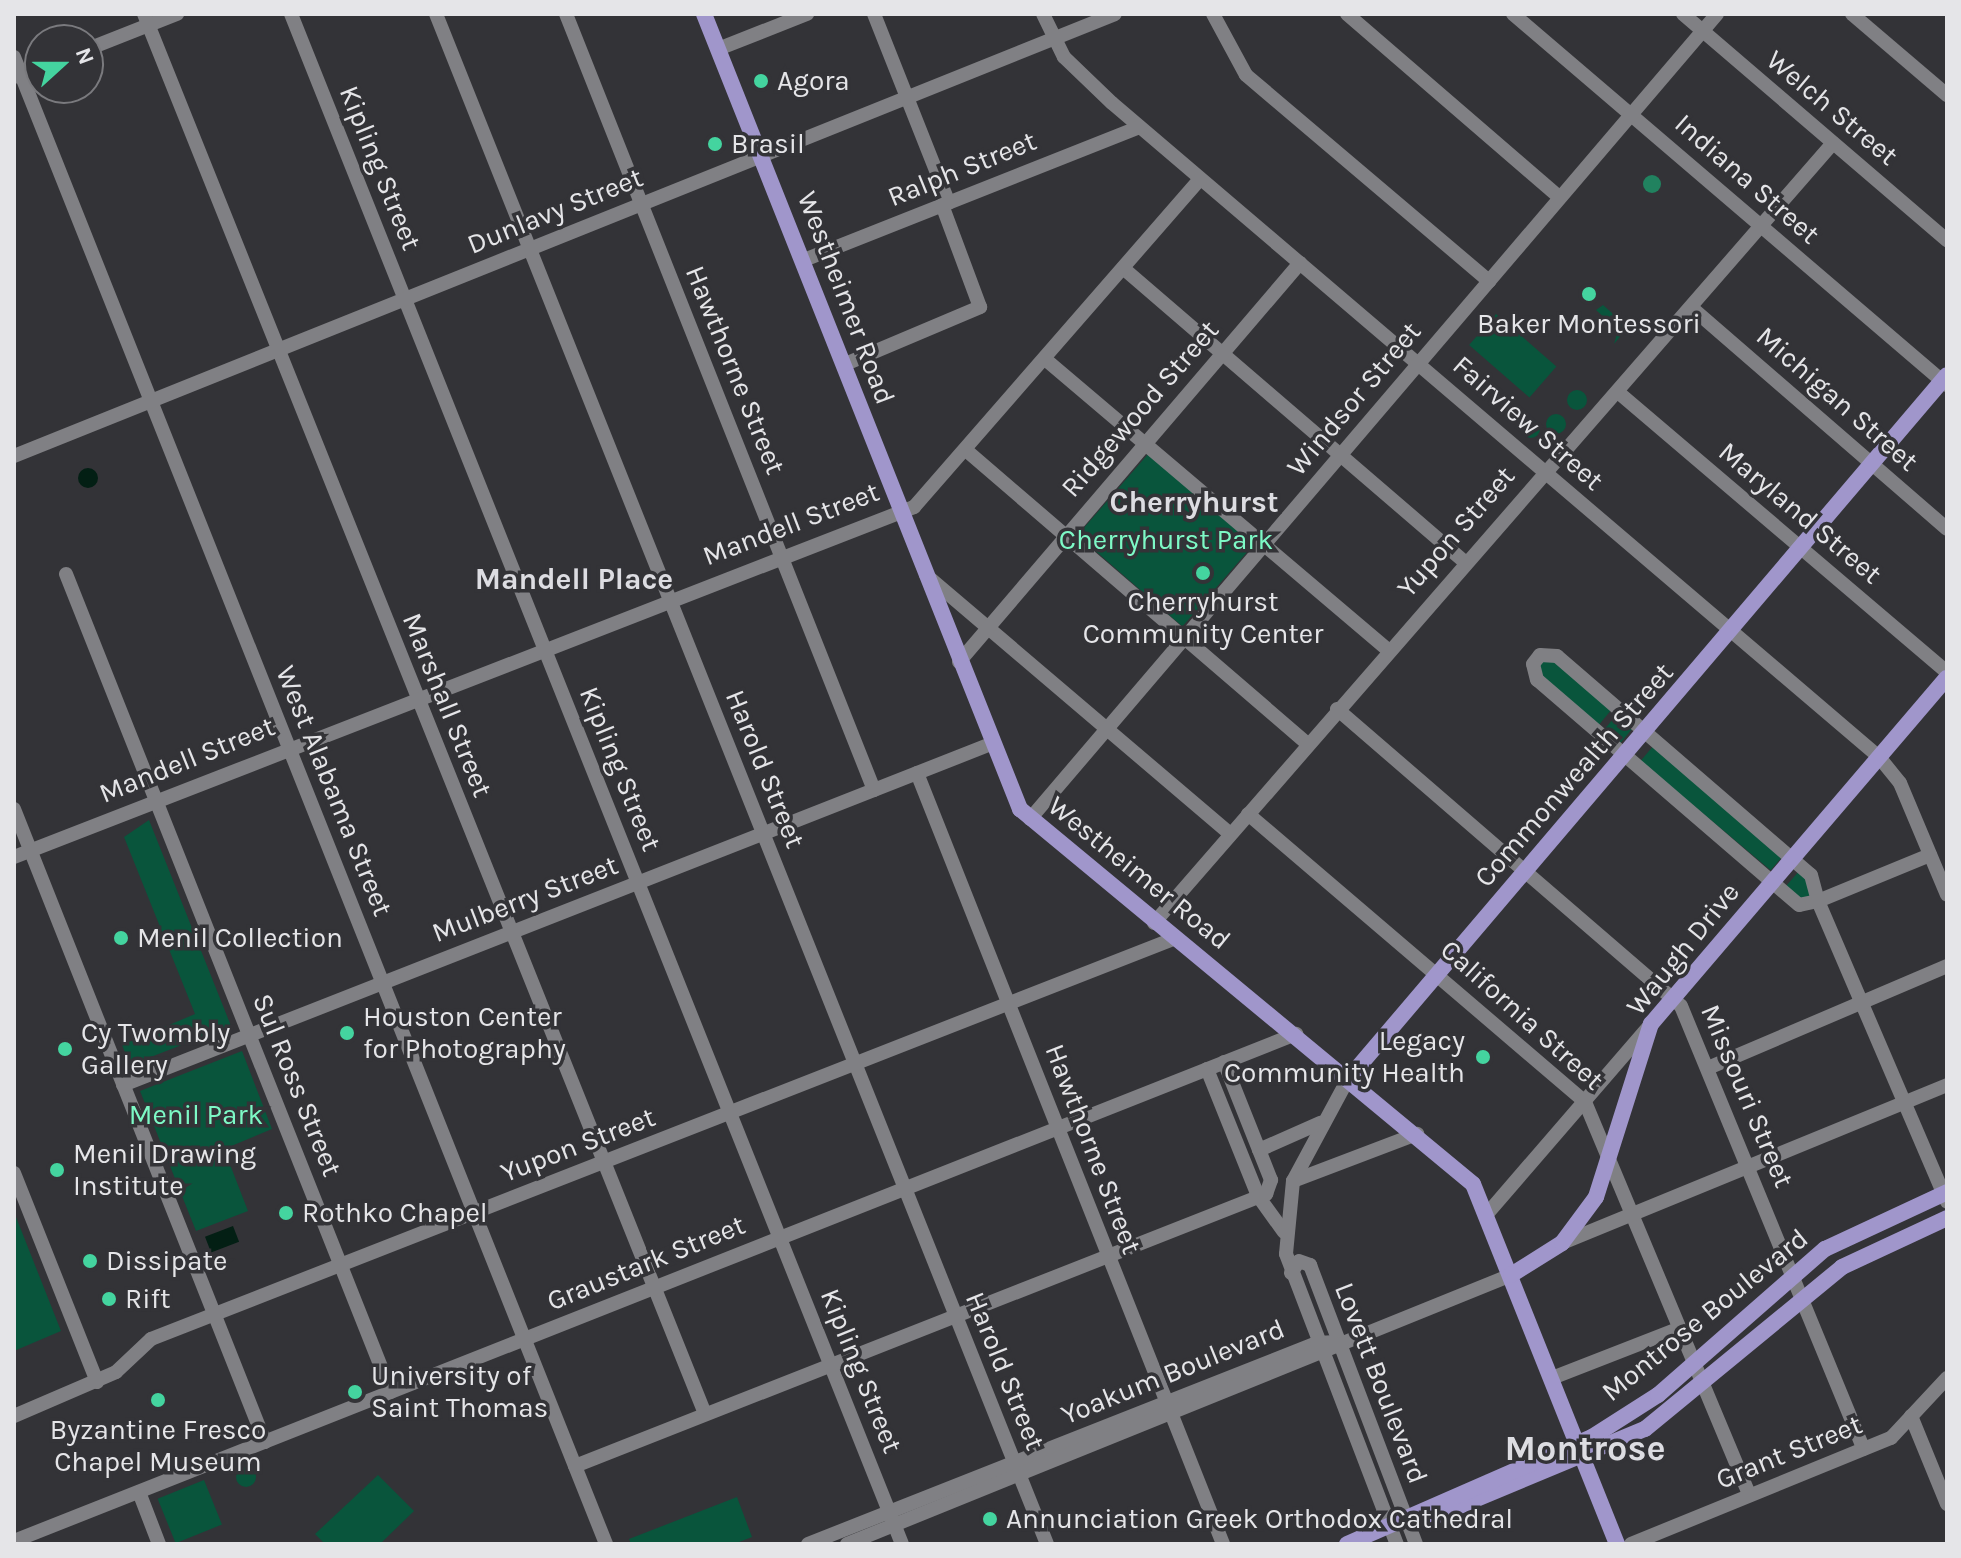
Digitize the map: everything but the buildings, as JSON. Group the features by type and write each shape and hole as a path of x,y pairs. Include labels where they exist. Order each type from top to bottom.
{"main road":[{"name":"Westheimer Road","path":"704,14 804,260 991,744 1030,819 1463,1173 1487,1214 1617,1544"},
{"name":"Commonwealth Street","path":"1348,1079 1945,380"},
{"name":"Waugh Drive","path":"1511,1275 1562,1243 1596,1197 1612,1157 1628,1081 1651,1024 1947,675"},
{"name":"Montrose Boulevard","path":"1581,1450 1658,1395 1794,1272 1859,1229 1946,1196"},
{"name":"Montrose Boulevard","path":"1347,1544 1409,1520 1426,1520 1581,1450 1645,1429 1704,1386 1803,1295 1878,1246 1947,1218"}],"street":[{"path":"104,41 146,20 177,14"},
{"name":"Kipling Street","path":"291,14 902,1544"},
{"name":"Harold Street","path":"436,14 1047,1544"},
{"name":"Hawthorne Street","path":"566,14 874,790"},
{"path":"718,49 807,14"},
{"path":"843,365 975,313 980,301 874,14"},
{"name":"Fairview Street","path":"1043,14 1053,39 1140,127 1879,757 1900,783 1947,895"},
{"name":"Dunlavy Street","path":"14,456 1115,14"},
{"path":"1213,14 1237,66 1489,281"},
{"path":"1347,14 1558,196"},
{"name":"Indiana Street","path":"1513,14 1945,380"},
{"name":"Welch Street","path":"1683,14 1947,240"},
{"name":"Windsor Street","path":"1030,819 1558,196 1717,14"},
{"path":"1852,14 1947,95"},
{"name":"Marshall Street","path":"146,20 602,1164 705,1414"},
{"name":"West Alabama Street","path":"14,57 18,76 151,401 606,1544"},
{"name":"Ralph Street","path":"804,260 1140,127"},
{"name":"Yupon Street","path":"1154,923 1464,561 1619,393 1833,143"},
{"name":"Mandell Street","path":"14,857 781,555 900,509 914,507 967,451 1200,179"},
{"name":"Ridgewood Street","path":"959,662 1300,263"},
{"path":"1123,268 1464,561"},
{"name":"Michigan Street","path":"1692,308 1947,529"},
{"path":"1045,359 1388,650"},
{"name":"Maryland Street","path":"1619,393 1947,675"},
{"path":"967,451 1308,744"},
{"name":"Sul Ross Street","path":"66,574 391,1392"},
{"path":"924,574 1230,834"},
{"path":"1930,855 1818,901 1799,905 1537,680 1535,659 1557,656 1811,875 1818,901 1866,1002 1946,1196"},
{"name":"Missouri Street","path":"1337,709 1674,996 1708,1068 1794,1272 1864,1449"},
{"name":"Mulberry Street","path":"123,1085 991,744"},
{"name":"Hawthorne Street","path":"917,773 1106,1256 1223,1544"},
{"path":"14,809 265,1442"},
{"name":"California Street","path":"1248,814 1438,973 1585,1102 1612,1157 1749,1495"},
{"name":"Yupon Street","path":"14,1416 97,1382 151,1339 342,1267 1173,939"},
{"path":"1708,1068 1947,966"},
{"path":"1487,1214 1651,1024"},
{"name":"Graustark Street","path":"14,1541 1296,1034"},
{"path":"575,1466 1258,1196 1271,1180 1224,1062"},
{"name":"Lovett Boulevard","path":"1207,1069 1258,1196 1284,1232 1291,1273 1397,1544"},
{"name":"Commonwealth Street","path":"1284,1232 1293,1181 1321,1123 1348,1079"},
{"path":"1562,1243 1947,1085"},
{"path":"1259,1150 1321,1123"},
{"path":"1293,1181 1417,1134"},
{"path":"14,1173 97,1382"},
{"name":"Lovett Boulevard","path":"1291,1273 1299,1261 1310,1265 1336,1342 1416,1544"},
{"name":"Yoakum Boulevard","path":"808,1544 892,1519 1017,1469 1170,1416 1336,1342 1511,1275"},
{"path":"1552,1378 1680,1328"},
{"name":"Yoakum Boulevard","path":"1017,1469 1164,1402 1320,1350"},
{"name":"Grant Street","path":"1631,1544 1891,1438 1947,1378"},
{"path":"1911,1416 1947,1504"},
{"path":"139,1492 159,1544"},
{"name":"Yoakum Boulevard","path":"847,1544 892,1519"}],"green space":[{"path":"1648,175 1656,175 1661,184 1659,191 1648,193 1643,188 1643,180"},
{"path":"1603,305 1628,327 1614,344 1618,330 1596,310"},
{"path":"1496,314 1556,366 1529,397 1469,345"},
{"path":"1577,390 1584,393 1587,400 1584,407 1577,410 1570,407 1567,400 1570,393"},
{"path":"1556,414 1563,417 1566,424 1563,431 1556,434 1549,431 1546,424 1549,417"},
{"path":"1527,420 1535,420 1540,429 1538,436 1527,438 1522,433 1522,425"},
{"name":"Cherryhurst Park","path":"1149,453 1254,544 1182,626 1077,535"},
{"path":"1550,658 1612,709 1598,726 1540,676 1539,662"},
{"path":"1617,714 1633,727 1620,744 1604,730"},
{"path":"1654,745 1784,854 1771,870 1641,761"},
{"path":"149,820 231,1026 130,1065 122,1045 195,1014 124,837"},
{"path":"1800,870 1815,892 1802,900 1786,886"},
{"name":"Menil Park","path":"242,1051 272,1129 224,1149 248,1211 196,1231 140,1091"},
{"path":"14,1212 61,1331 14,1351"},
{"path":"246,1467 253,1470 256,1477 253,1484 246,1487 239,1484 236,1477 239,1470"},
{"path":"378,1475 414,1511 381,1543 325,1544 315,1534"},
{"path":"204,1480 222,1525 176,1543 158,1499"},
{"path":"737,1497 752,1537 734,1544 631,1544 629,1539"}],"shaded area":[{"path":"88,468 95,471 98,478 95,485 88,488 81,485 78,478 81,471"},
{"path":"233,1226 239,1242 211,1253 205,1237"}],"place":[{"name":"Agora","path":"761,81"},
{"name":"Brasil","path":"715,144"},
{"name":"Baker Montessori","path":"1589,294"},
{"name":"Cherryhurst Community Center","path":"1203,573"},
{"name":"Menil Collection","path":"121,938"},
{"name":"Houston Center for Photography","path":"347,1033"},
{"name":"Cy Twombly Gallery","path":"65,1049"},
{"name":"Legacy Community Health","path":"1483,1057"},
{"name":"Menil Drawing Institute","path":"57,1170"},
{"name":"Rothko Chapel","path":"286,1213"},
{"name":"Dissipate","path":"90,1261"},
{"name":"Rift","path":"109,1299"},
{"name":"University of Saint Thomas","path":"355,1392"},
{"name":"Byzantine Fresco Chapel Museum","path":"158,1400"},
{"name":"Annunciation Greek Orthodox Cathedral","path":"990,1519"}],"district":[{"name":"Cherryhurst","path":"1194,502"},
{"name":"Mandell Place","path":"574,579"},
{"name":"Montrose","path":"1585,1449"}]}
